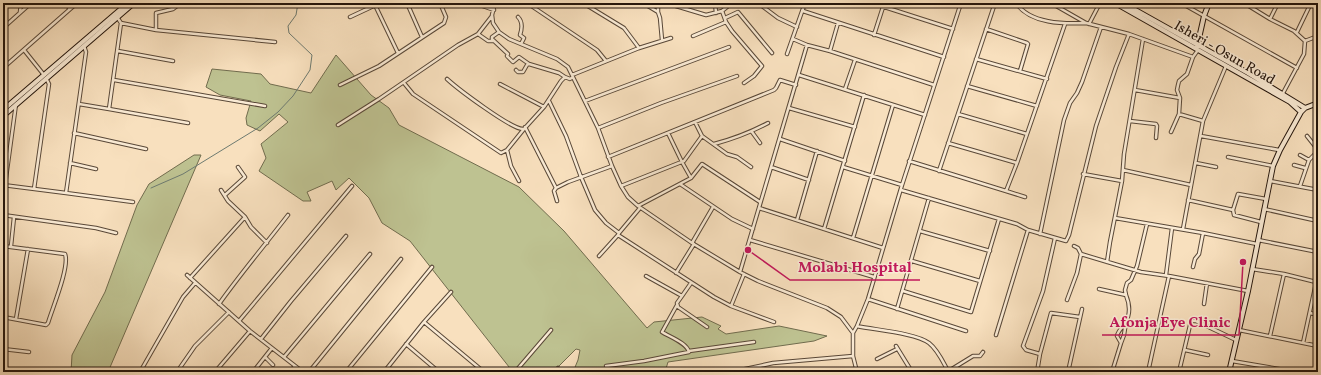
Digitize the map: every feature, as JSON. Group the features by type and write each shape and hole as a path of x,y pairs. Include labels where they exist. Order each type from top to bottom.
{"main road":[{"path":"3,116 128,3"},
{"path":"3,110 84,46 96,33 134,3"},
{"name":"Isheri - Osun Road","path":"1115,3 1198,48 1303,110"},
{"path":"1123,3 1198,48 1248,73 1282,94 1303,110"},
{"path":"1198,48 1208,3"},
{"path":"1228,372 1232,361 1248,290 1273,166 1280,150 1303,110 1318,103"},
{"path":"1296,107 1297,120"}],"street":[{"path":"20,13 21,3"},
{"path":"3,28 31,3"},
{"path":"65,3 70,9"},
{"path":"3,68 77,3"},
{"path":"156,30 156,13 173,9 181,3"},
{"path":"350,17 380,3"},
{"path":"407,3 422,37"},
{"path":"340,86 370,71 440,26 446,20 446,17 440,3"},
{"path":"474,3 494,10"},
{"path":"338,125 404,83 458,45 478,34 492,15 495,3"},
{"path":"527,3 597,50 606,61"},
{"path":"583,3 624,28 639,48"},
{"path":"643,3 658,12"},
{"path":"658,3 662,40"},
{"path":"666,3 700,14 711,15 722,11 732,3"},
{"path":"714,3 716,13"},
{"path":"758,3 778,18 797,27"},
{"path":"787,54 805,3"},
{"path":"872,3 953,29"},
{"path":"856,372 853,356 853,333 868,299 909,161 961,3"},
{"path":"939,170 995,3"},
{"path":"1016,3 1025,11 1050,22 1065,24 1088,23"},
{"path":"1051,3 1088,23 1130,34 1193,58"},
{"path":"1088,23 1100,3"},
{"path":"1181,3 1297,68"},
{"path":"1244,3 1270,19 1296,32 1304,41 1304,54 1282,94"},
{"path":"1270,19 1278,3"},
{"path":"1296,32 1311,3"},
{"path":"375,6 398,53"},
{"path":"874,35 883,7"},
{"path":"722,11 726,22 762,66 754,76 744,83"},
{"path":"803,11 944,57"},
{"path":"725,18 738,12 772,53"},
{"path":"492,15 493,23 499,32 509,39 563,62 573,76 598,128 608,157 621,186 628,197 639,207 693,244 740,272 758,281 827,308 841,317 853,333"},
{"path":"109,109 121,23 117,17"},
{"path":"518,17 521,20 522,25 520,35 524,38 521,44"},
{"path":"692,36 726,22"},
{"path":"121,23 156,30 275,42"},
{"path":"830,51 838,23"},
{"path":"1006,190 1047,79 1065,24"},
{"path":"1040,234 1064,120 1070,103 1082,82 1101,27"},
{"path":"986,29 1028,44 1020,71"},
{"path":"493,41 492,37 499,32"},
{"path":"478,34 488,41 493,41 508,54 507,56 512,62 519,57 530,64 559,73 570,79 573,76 606,61 639,48 671,38"},
{"path":"900,190 1022,226 1028,230 1066,242 1096,126 1116,67 1130,34"},
{"path":"1304,41 1318,36"},
{"path":"793,39 807,45 830,51 934,86"},
{"path":"1107,262 1122,181 1124,154 1143,39"},
{"path":"740,272 807,45"},
{"path":"66,193 86,52 84,46"},
{"path":"585,101 730,47"},
{"path":"1171,132 1179,114 1179,81 1187,74 1198,48"},
{"path":"24,50 49,84 34,189"},
{"path":"118,51 173,61"},
{"path":"976,59 1047,79"},
{"path":"844,89 855,60"},
{"path":"516,70 518,72 523,72 527,65 530,64"},
{"path":"1183,229 1203,121 1226,65"},
{"path":"799,75 925,115"},
{"path":"598,128 737,76"},
{"path":"404,83 413,94 501,153 507,150 524,128 544,107 565,77"},
{"path":"447,79 485,108 516,127 524,128"},
{"path":"114,80 265,106"},
{"path":"608,157 774,90 780,80 796,85"},
{"path":"500,84 544,107"},
{"path":"967,86 1037,106"},
{"path":"1135,90 1180,98"},
{"path":"824,229 864,95"},
{"path":"549,101 566,136 595,210 603,220 619,234 691,283 731,306 774,322"},
{"path":"16,104 4,185 133,202"},
{"path":"79,104 188,123"},
{"path":"853,238 893,104"},
{"path":"789,108 855,127"},
{"path":"958,114 1027,134"},
{"path":"1179,114 1203,121"},
{"path":"1130,121 1156,124 1156,138"},
{"path":"695,122 702,136 727,154 737,157 751,167"},
{"path":"714,144 752,132 768,123"},
{"path":"524,128 556,188 554,191 557,201"},
{"path":"752,132 760,143"},
{"path":"74,133 146,149"},
{"path":"668,133 691,178"},
{"path":"621,186 682,162 686,159 702,136"},
{"path":"1200,136 1280,150"},
{"path":"1300,186 1309,160 1318,150 1307,136"},
{"path":"780,139 845,161"},
{"path":"1314,143 1318,139"},
{"path":"948,143 1017,163"},
{"path":"507,150 511,166 519,181"},
{"path":"797,220 816,150"},
{"path":"1300,155 1309,160"},
{"path":"1228,157 1273,166"},
{"path":"909,161 1025,197"},
{"path":"70,163 96,169"},
{"path":"1196,163 1216,167"},
{"path":"599,256 619,234 639,207 691,178 700,165 703,164 760,202"},
{"path":"1294,165 1306,168"},
{"path":"556,188 612,166"},
{"path":"225,195 245,177 238,167"},
{"path":"843,167 902,185"},
{"path":"771,168 809,180"},
{"path":"1123,170 1191,185"},
{"path":"1083,174 1122,181"},
{"path":"1270,181 1318,190"},
{"path":"680,184 713,207 753,229"},
{"path":"239,320 352,186"},
{"path":"221,190 228,201 246,217 251,227 266,243"},
{"path":"1261,222 1234,215 1233,210 1238,194 1266,199"},
{"path":"897,309 929,198"},
{"path":"1188,200 1233,210"},
{"path":"676,273 713,207"},
{"path":"759,208 883,248"},
{"path":"1264,209 1318,221"},
{"path":"3,215 96,228 116,233"},
{"path":"219,304 236,280 288,215"},
{"path":"11,246 14,216"},
{"path":"190,278 246,217"},
{"path":"1115,218 1318,252"},
{"path":"903,291 971,312 999,219"},
{"path":"1112,372 1130,308 1125,290 1127,283 1132,280 1139,259 1147,224"},
{"path":"1148,372 1168,276 1172,228"},
{"path":"996,335 1028,230"},
{"path":"920,231 990,251"},
{"path":"1193,266 1195,259 1200,254 1203,233"},
{"path":"261,339 346,236"},
{"path":"1040,354 1026,350 1023,346 1043,291 1055,238"},
{"path":"750,240 874,277"},
{"path":"3,246 65,254 67,259 48,323 46,325 3,317"},
{"path":"1067,300 1077,273 1081,254 1078,248 1074,246"},
{"path":"16,320 28,249"},
{"path":"284,357 370,254"},
{"path":"1081,254 1150,274 1248,290"},
{"path":"309,372 401,259"},
{"path":"912,261 980,281"},
{"path":"346,372 432,267"},
{"path":"1252,269 1284,274 1316,282"},
{"path":"731,306 744,274"},
{"path":"1270,336 1284,274"},
{"path":"1303,343 1318,274"},
{"path":"187,275 250,330 303,372"},
{"path":"646,276 682,296"},
{"path":"140,372 183,297 195,283"},
{"path":"689,352 688,348 684,344 662,332 691,283"},
{"path":"1204,304 1207,283"},
{"path":"1099,288 1126,296"},
{"path":"384,372 424,322 451,292"},
{"path":"868,299 966,331"},
{"path":"677,305 707,327"},
{"path":"1068,372 1082,309"},
{"path":"177,372 195,346 229,312"},
{"path":"1037,372 1051,312 1080,317"},
{"path":"1310,313 1318,315"},
{"path":"1179,372 1192,320 1237,340"},
{"path":"424,322 484,372"},
{"path":"1121,343 1117,336 1126,322"},
{"path":"857,326 915,337 928,342 934,348 947,371 973,356 980,356 983,352"},
{"path":"215,372 250,330"},
{"path":"515,372 551,330"},
{"path":"1239,330 1318,346"},
{"path":"606,366 754,342"},
{"path":"406,344 439,372"},
{"path":"253,372 272,348"},
{"path":"877,359 897,348 912,372"},
{"path":"3,349 29,352"},
{"path":"1185,350 1208,355"},
{"path":"731,372 773,363 853,356"},
{"path":"265,357 273,364"},
{"path":"1232,361 1296,372"},
{"path":"290,372 295,366"},
{"path":"388,367 394,372"},
{"path":"554,372 558,368"}],"green space":[{"path":"336,55 371,95 389,108 399,125 519,187 564,231 647,328 654,322 702,317 721,326 718,329 726,334 779,326 827,336 814,341 668,362 665,372 573,372 580,350 576,349 553,372 513,372 410,241 382,223 369,198 349,178 336,190 332,181 307,192 311,201 303,201 259,171 266,158 261,144 288,122 279,114 260,131 247,125 246,118 251,101 220,95 206,87 212,69 261,74 270,84 311,93"},
{"path":"194,155 201,155 108,372 71,372 72,355 105,292 137,205 149,184"}],"waterway":[{"path":"151,188 183,174 258,128 278,112 293,96 310,70 312,55 289,33 288,26 296,15 298,3"}],"place":[{"name":"Molabi Hospital","path":"748,250"},
{"name":"Afonja Eye Clinic","path":"1243,262"}]}
